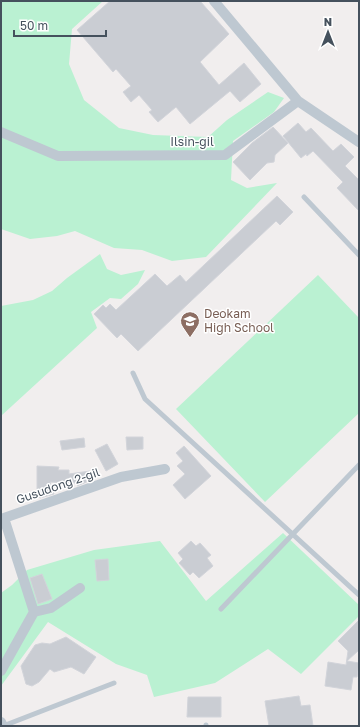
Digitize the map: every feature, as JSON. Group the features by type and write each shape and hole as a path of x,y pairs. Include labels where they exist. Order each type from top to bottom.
{"street":[{"path":"214,1 298,101 359,142"},
{"name":"Ilsin-gil","path":"1,132 58,156 225,155 298,101"},
{"name":"Gusudong 2-gil","path":"34,612 4,518 122,477 165,468"},
{"path":"1,670 34,612 51,608 80,588"},
{"path":"1,722 3,726"}],"lane":[{"path":"304,197 359,255"},
{"path":"133,373 145,399 359,596"},
{"path":"220,609 359,465"},
{"path":"3,726 114,683"}],"green space":[{"path":"1,1 103,1 72,29 69,64 84,100 119,128 153,135 208,137 227,120 268,92 284,98 274,112 233,141 231,180 247,188 277,183 206,257 172,261 142,250 114,248 75,231 57,236 30,239 1,229"},
{"path":"100,254 107,269 121,275 145,270 138,284 121,299 110,298 91,312 97,328 1,416 1,306 33,300 52,291"},
{"path":"318,275 359,318 359,413 265,502 176,409"},
{"path":"283,533 359,605 359,616 301,674 268,649 215,683 154,697 147,675 116,664 48,622 1,686 1,593 12,585 27,570 94,550 160,541 206,601"}],"building":[{"path":"110,1 200,1 229,34 200,62 219,85 244,63 261,84 240,102 230,91 190,124 176,107 158,122 149,112 152,110 139,95 131,102 123,92 131,86 116,69 113,72 77,30"},
{"path":"298,123 306,132 311,128 333,151 341,144 354,157 345,166 359,180 359,211 337,188 343,182 313,151 307,156 306,154 301,158 283,136"},
{"path":"273,127 288,143 275,155 274,162 267,163 250,180 233,162 252,143"},
{"path":"277,196 293,212 280,225 276,221 138,351 121,334 117,338 94,314 103,305 106,308 110,304 116,310 155,274 167,286 180,275 186,282"},
{"path":"126,437 143,437 143,449 127,450"},
{"path":"84,438 85,447 62,450 60,441"},
{"path":"107,444 118,464 106,471 95,450"},
{"path":"184,446 211,476 185,499 173,485 185,474 177,466 183,461 176,453"},
{"path":"37,466 59,467 58,470 69,470 69,474 90,471 91,480 77,486 77,483 50,482 54,494 40,498 37,491"},
{"path":"191,541 196,546 200,543 211,555 207,558 213,566 199,578 193,572 190,575 179,563 183,559 178,553"},
{"path":"108,559 109,580 97,581 95,560"},
{"path":"42,574 52,599 38,604 30,578"},
{"path":"359,620 359,650 347,661 359,663 357,677 353,677 351,690 325,686 328,662 346,665 348,651 338,641"},
{"path":"66,637 96,657 84,674 71,667 54,672 50,669 39,682 32,686 26,684 21,666 35,645 42,643 50,644"},
{"path":"299,696 301,706 310,705 313,726 269,726 265,701"},
{"path":"188,697 221,697 221,717 187,717"}],"place":[{"name":"Deokam High School","path":"190,338"}]}
